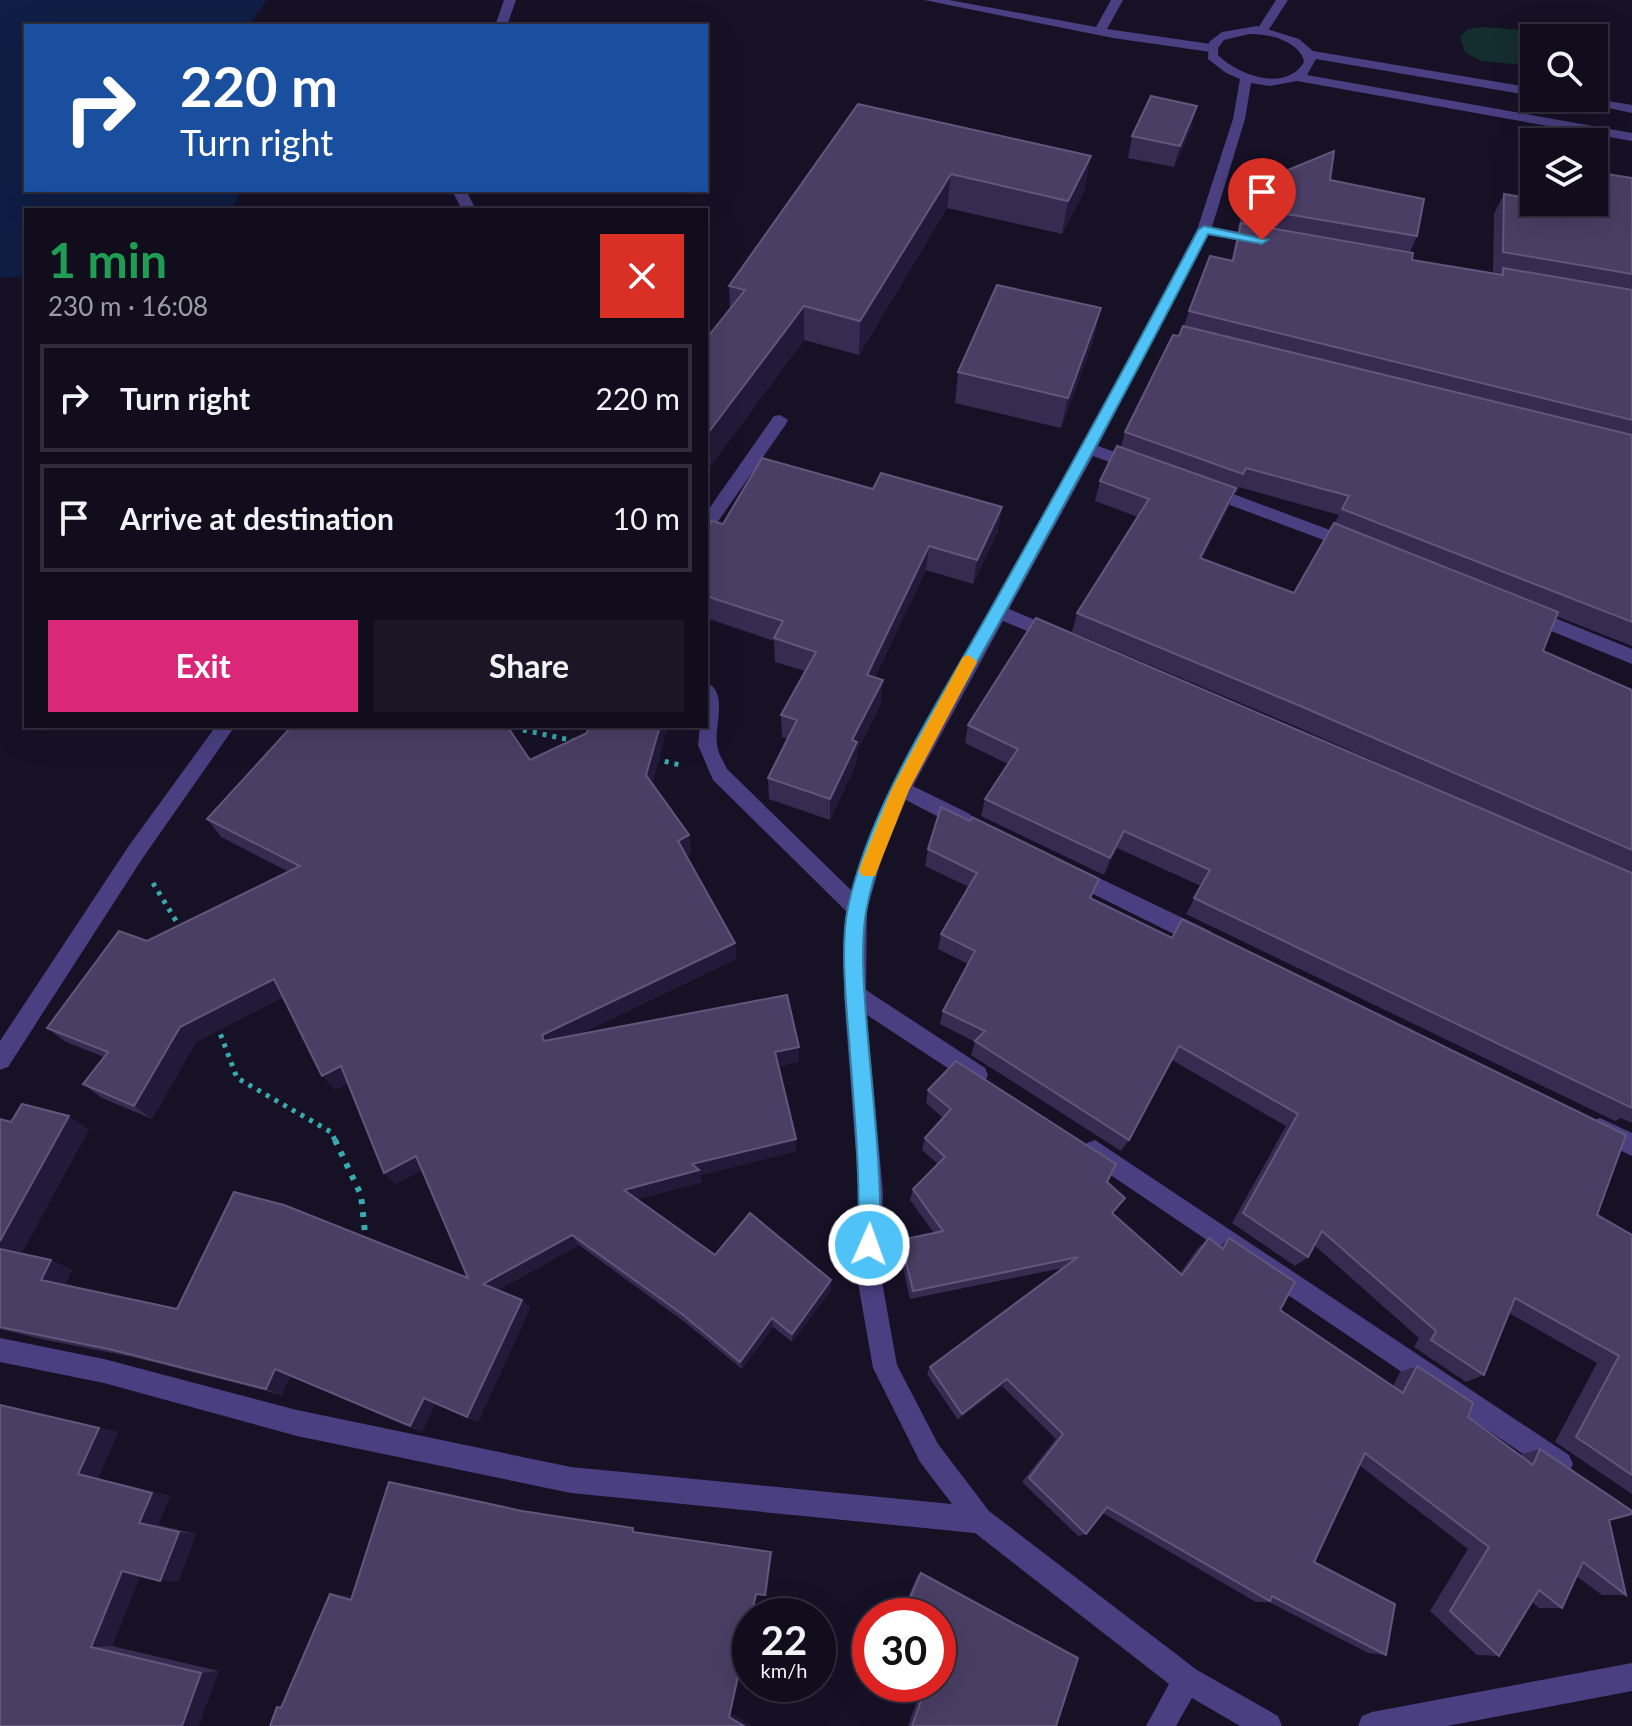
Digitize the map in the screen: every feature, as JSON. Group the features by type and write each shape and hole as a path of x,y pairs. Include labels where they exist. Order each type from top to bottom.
{"street":[{"path":"502,24 510,0"},
{"path":"930,0 1211,48"},
{"path":"1100,31 1117,0"},
{"path":"1262,31 1282,0"},
{"path":"1520,90 1308,54 1288,38 1262,31 1226,34 1216,40 1211,48 1212,56 1219,65 1246,78 1280,80 1295,77 1632,137"},
{"path":"1295,77 1305,70 1309,62 1308,54"},
{"path":"1246,78 1239,119 1204,230 1159,333 1088,448 901,789 873,855 857,909 855,995 871,1193 868,1271 885,1368 929,1453 980,1520 1187,1680 1268,1726"},
{"path":"1608,105 1632,109"},
{"path":"1204,230 1280,243"},
{"path":"708,523 780,420"},
{"path":"1088,448 1158,474"},
{"path":"1187,484 1371,551"},
{"path":"1515,609 1632,657"},
{"path":"997,611 1067,641"},
{"path":"708,700 711,714 707,745 720,774 857,909"},
{"path":"0,1060 135,853 225,728"},
{"path":"901,789 983,830"},
{"path":"1052,864 1217,945"},
{"path":"855,995 1001,1090"},
{"path":"1575,1116 1632,1145"},
{"path":"1080,1142 1226,1236 1582,1479"},
{"path":"0,1350 104,1371 297,1423 571,1480 980,1520"},
{"path":"1372,1726 1632,1677"},
{"path":"1160,1726 1187,1680"}],"path":[{"path":"523,730 584,743"},
{"path":"644,757 720,774"},
{"path":"135,853 178,922 183,937"},
{"path":"216,1021 237,1078 331,1132 361,1195 367,1254"}],"green space":[{"path":"1468,29 1520,30 1520,65 1481,61 1465,52 1460,37"}],"water":[{"path":"0,0 267,0 249,24 24,24 24,192 240,192 233,208 24,208 24,276 0,278"}],"building":[{"path":"1151,96 1197,106 1180,146 1132,136"},
{"path":"858,104 1091,156 1068,201 951,174 860,321 804,306 708,433 708,336 745,290 729,286"},
{"path":"1334,151 1330,180 1424,199 1417,236 1245,207 1249,186"},
{"path":"1608,174 1632,178 1632,274 1503,252 1504,194 1520,197 1520,216 1608,216"},
{"path":"1241,223 1413,253 1412,260 1503,275 1503,268 1632,290 1632,420 1189,311 1210,256 1233,261"},
{"path":"997,285 1101,308 1068,398 958,372"},
{"path":"1183,326 1632,435 1632,622 1342,509 1349,496 1246,468 1243,474 1125,432 1173,335 1179,336"},
{"path":"1117,446 1236,488 1200,558 1294,593 1334,523 1558,612 1543,651 1632,690 1632,850 1077,613 1149,499 1100,481"},
{"path":"762,458 873,489 881,473 1002,507 977,560 929,546 867,675 883,680 852,740 857,742 830,799 768,778 797,720 781,715 816,652 774,638 783,621 708,597 708,526 712,521 723,524"},
{"path":"1036,618 1632,873 1632,1108 1194,898 1210,870 1124,831 1110,858 985,799 1018,749 968,725"},
{"path":"290,728 508,728 530,760 587,733 588,728 659,728 646,775 689,835 678,841 735,943 542,1035 544,1041 787,995 799,1047 775,1052 796,1139 692,1164 699,1170 624,1190 715,1255 750,1213 831,1280 792,1334 772,1318 740,1362 682,1314 572,1235 483,1284 522,1300 467,1417 424,1398 410,1426 275,1369 266,1389 113,1350 0,1327 0,1249 51,1260 41,1280 177,1309 234,1192 284,1205 468,1278 416,1156 384,1173 341,1066 322,1076 274,979 180,1027 134,1106 83,1084 108,1052 47,1028 119,931 147,941 300,866 207,819"},
{"path":"941,807 970,821 972,817 1099,879 1090,898 1172,938 1182,919 1626,1135 1597,1215 1632,1235 1632,1475 1576,1437 1619,1356 1515,1298 1484,1375 1431,1340 1436,1331 1322,1231 1308,1257 1243,1213 1298,1114 1179,1046 1129,1140 975,1041 985,1031 943,1011 975,951 941,934 977,873 928,849"},
{"path":"956,1061 1116,1164 1107,1182 1125,1198 1112,1213 1182,1275 1209,1238 1223,1249 1229,1238 1295,1282 1280,1310 1403,1393 1417,1366 1473,1403 1468,1417 1533,1465 1540,1449 1632,1511 1632,1514 1609,1520 1626,1595 1583,1562 1562,1608 1539,1590 1499,1656 1450,1611 1489,1547 1365,1453 1314,1562 1395,1604 1386,1655 1272,1596 1270,1601 1107,1507 1086,1534 1029,1478 1063,1434 1007,1379 962,1414 930,1367 1078,1257 913,1291 901,1240 943,1231 913,1189 945,1157 925,1138 951,1109 928,1090"},
{"path":"22,1104 69,1116 0,1241 0,1119 11,1122"},
{"path":"0,1405 99,1428 78,1474 152,1493 139,1523 179,1532 160,1581 122,1571 91,1647 201,1673 182,1726 0,1726"},
{"path":"389,1482 522,1511 633,1528 633,1532 771,1552 765,1595 732,1598 732,1702 729,1717 744,1726 270,1726 277,1707 281,1708 330,1594 351,1600"},
{"path":"921,1573 1078,1658 1056,1726 912,1726 921,1702 956,1702 956,1598 910,1598"}],"slow traffic":[{"path":"868,870 901,789 969,662"}],"route":[{"path":"869,1245 871,1193 855,995 857,909 873,855 901,789 955,687 1125,383 1204,230 1262,240"}]}
